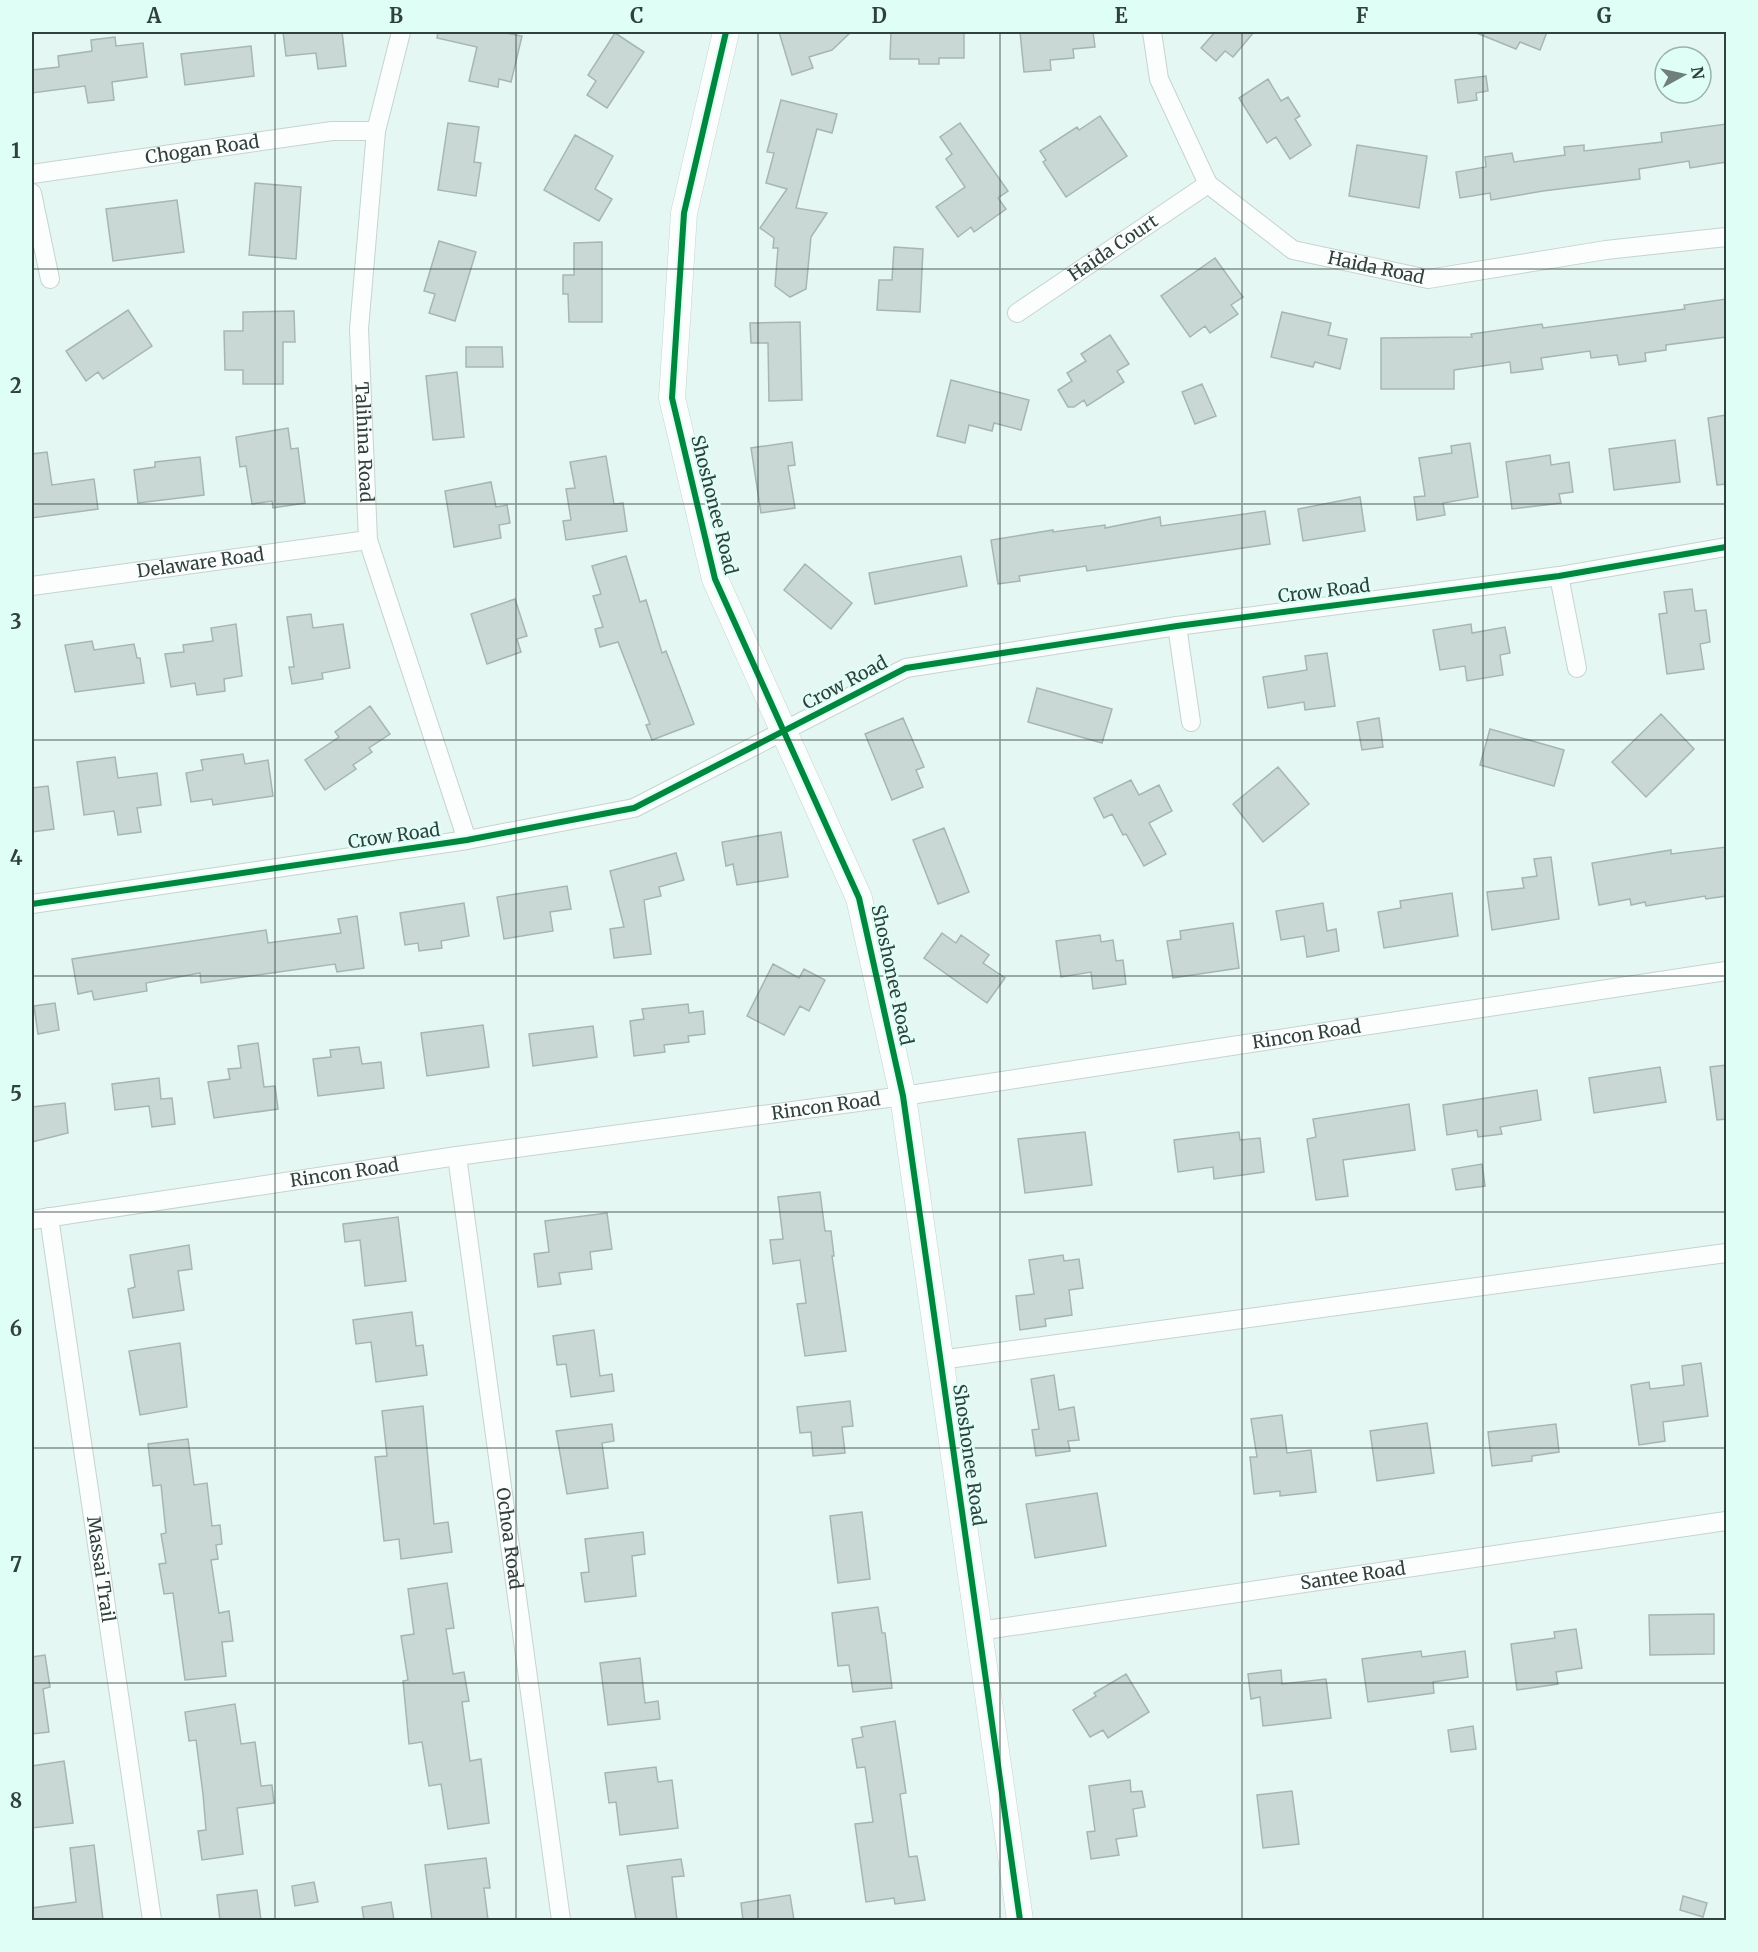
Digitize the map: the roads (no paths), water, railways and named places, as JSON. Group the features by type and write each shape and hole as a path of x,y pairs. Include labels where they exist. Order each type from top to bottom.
{"street":[{"name":"Talihina Road","path":"401,32 376,131 359,329 368,540 467,840"},
{"name":"Shoshonee Road","path":"726,32 684,213 672,398 715,579 860,898 903,1096 1020,1920"},
{"name":"Haida Road","path":"1152,32 1159,79 1208,184 1293,250 1428,279 1606,250 1726,237"},
{"name":"Chogan Road","path":"32,174 332,131 376,131"},
{"name":"Haida Court","path":"1017,313 1208,184"},
{"path":"32,193 50,279"},
{"name":"Delaware Road","path":"32,586 368,540"},
{"name":"Crow Road","path":"32,904 467,840 634,808 906,668 1177,626 1559,576 1726,547"},
{"path":"1559,576 1577,668"},
{"path":"1177,626 1191,722"},
{"name":"Rincon Road","path":"40,1218 457,1155 903,1096 1726,971"},
{"name":"Ochoa Road","path":"457,1155 561,1920"},
{"name":"Massai Trail","path":"40,1218 152,1920"},
{"path":"940,1360 1726,1253"},
{"name":"Santee Road","path":"979,1631 1726,1521"}]}
